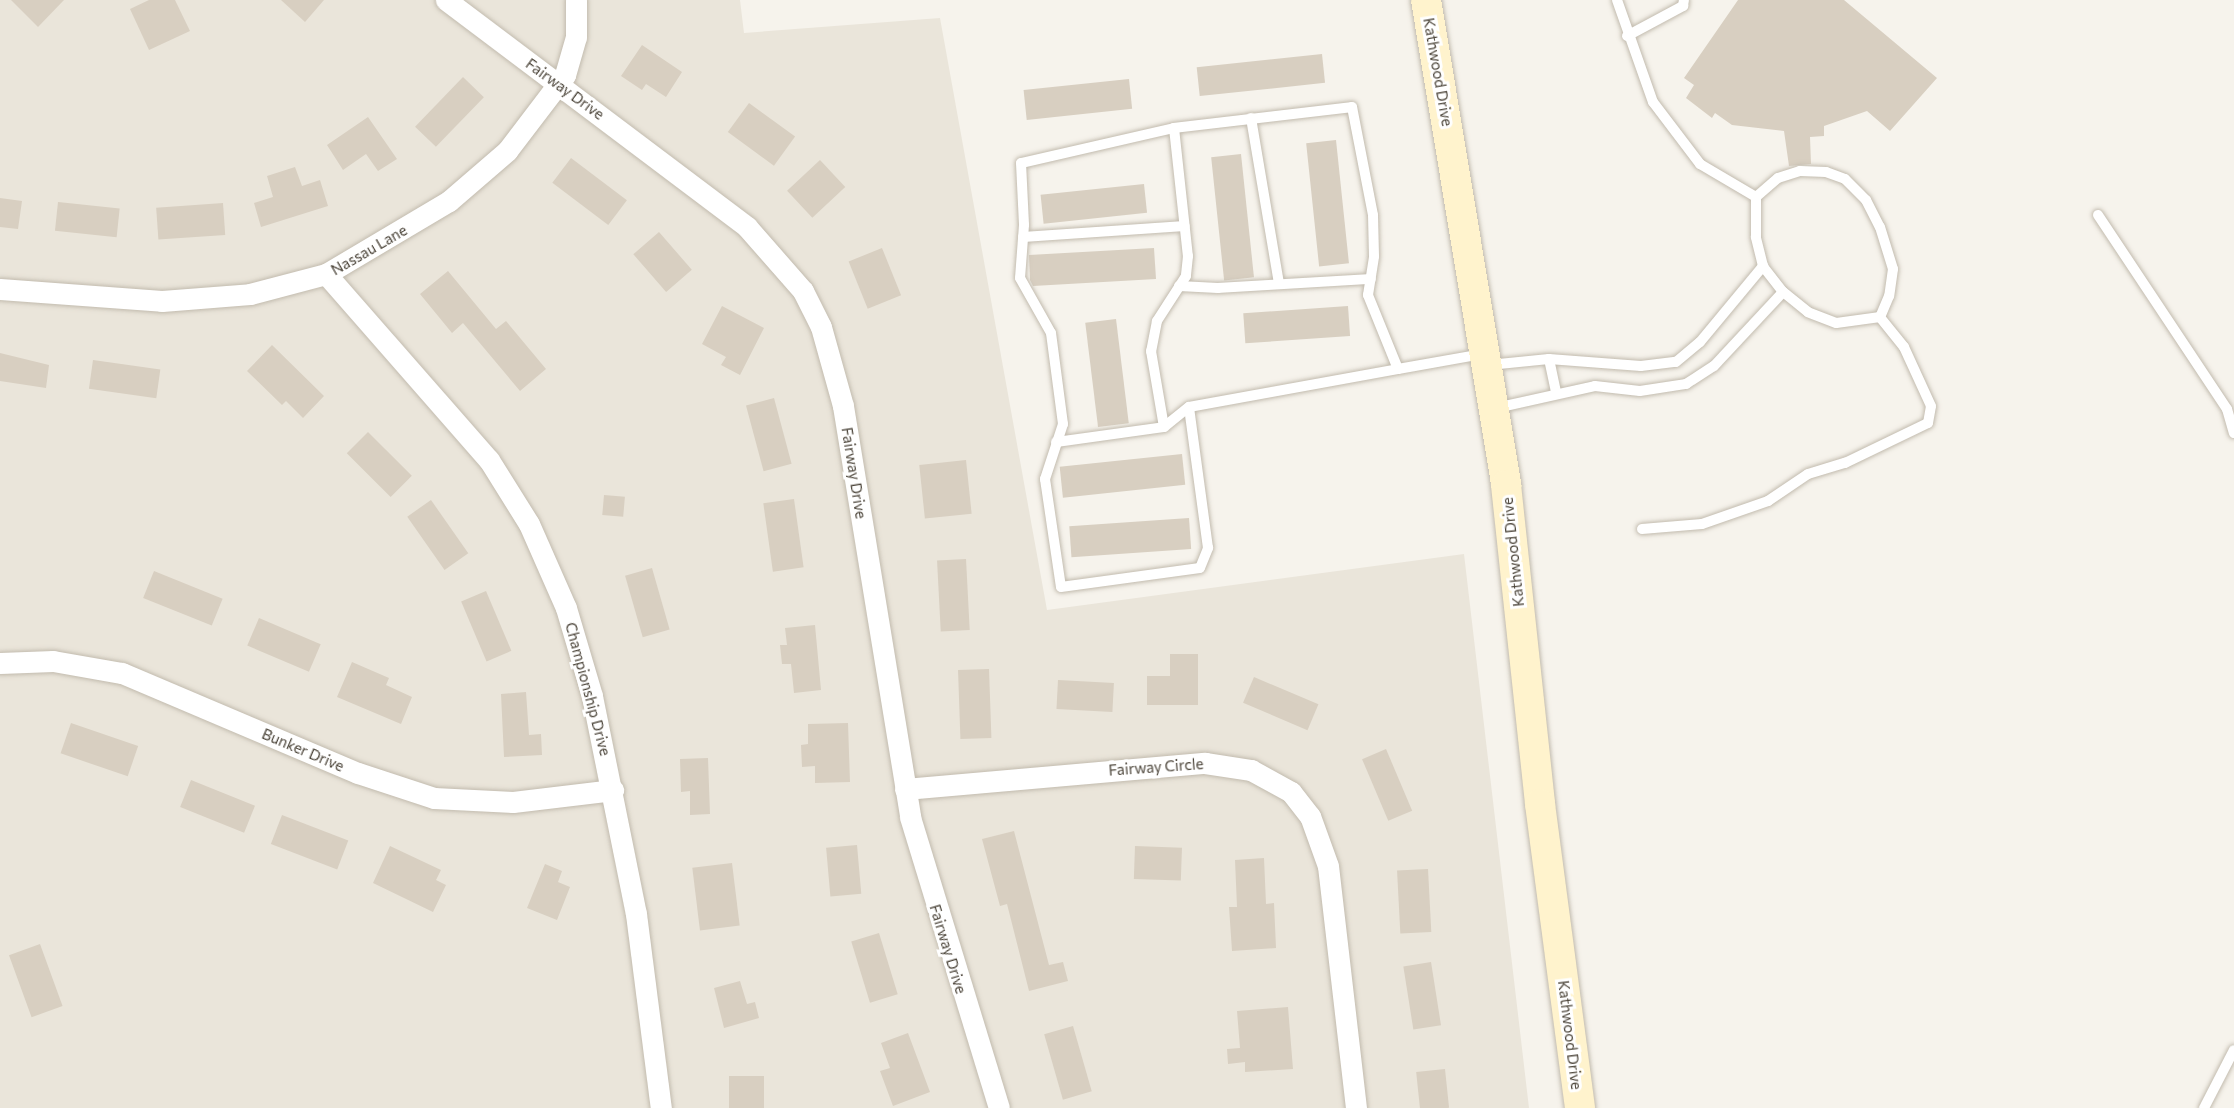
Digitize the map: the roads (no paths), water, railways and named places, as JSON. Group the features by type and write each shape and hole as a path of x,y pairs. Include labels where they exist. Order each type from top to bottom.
{"street":[{"name":"Fairway Drive","path":"446,0 747,227 803,291 821,327 843,406 904,789 955,973 999,1108"},
{"name":"Nassau Lane","path":"0,289 162,301 250,294 326,274 401,232 477,178 507,151 559,86 572,58 576,0"},
{"name":"Kathwood Drive","path":"1426,0 1506,485 1540,804 1580,1108"},
{"name":"Championship Drive","path":"326,274 489,460 514,498 561,598 580,649 612,790 636,914 661,1108"},
{"name":"Bunker Drive","path":"0,663 52,661 122,673 358,773 434,798 513,802 612,790"},
{"name":"Fairway Circle","path":"904,789 1205,763 1251,770 1291,792 1310,816 1328,866 1356,1108"}],"lane":[{"path":"1617,0 1627,36 1653,102 1700,164 1756,197"},
{"path":"1627,36 1683,6 1684,0"},
{"path":"1189,407 1208,548 1200,568 1061,587 1045,479 1063,424 1051,333 1020,278 1023,237 1021,163 1174,128 1352,107 1373,216 1371,279 1368,295 1398,369"},
{"path":"1251,118 1279,283"},
{"path":"1164,427 1151,351 1157,321 1186,276 1188,256 1174,128"},
{"path":"1800,171 1827,172 1845,179 1866,200 1880,227 1893,269 1889,296 1880,317 1836,323 1808,312 1783,292 1762,266 1756,237 1756,197 1778,178 1800,171"},
{"path":"2098,215 2227,409 2234,433"},
{"path":"1023,237 1185,226"},
{"path":"1056,442 1164,427 1189,407 1398,369 1484,360 1549,359 1641,366 1676,362 1700,342 1762,266"},
{"path":"1179,286 1218,288 1371,279"},
{"path":"1492,409 1595,386 1640,392 1686,384 1714,366 1783,292"},
{"path":"1642,529 1702,524 1768,501 1808,474 1845,463 1928,423 1931,406 1904,347 1880,317"},
{"path":"1549,359 1556,393"},
{"path":"2204,1108 2234,1050"}]}
